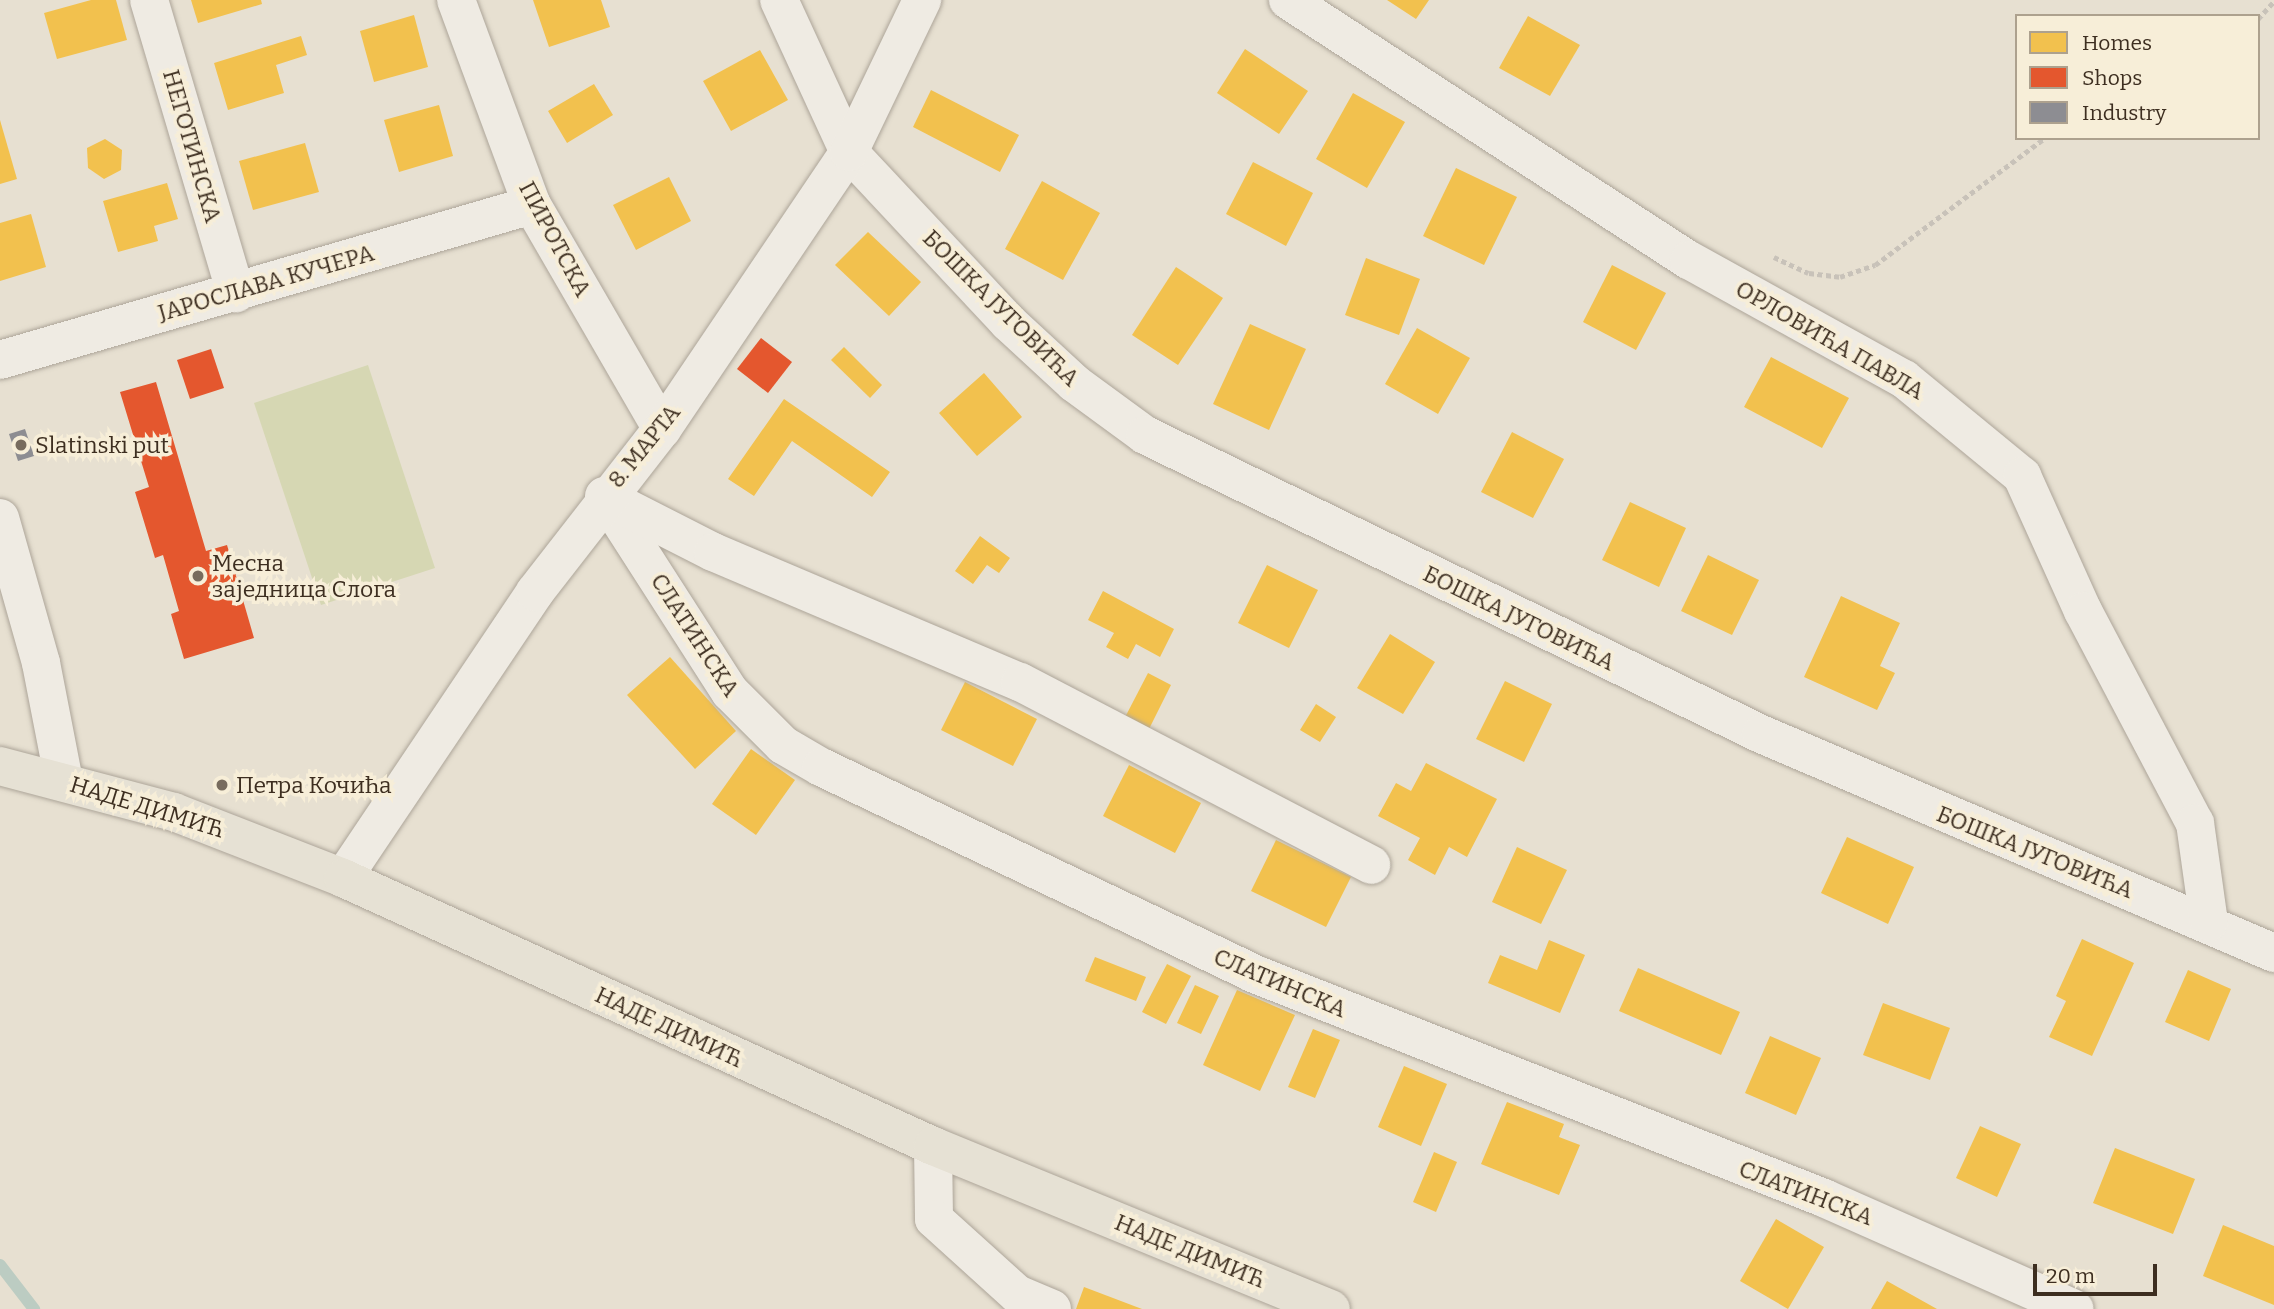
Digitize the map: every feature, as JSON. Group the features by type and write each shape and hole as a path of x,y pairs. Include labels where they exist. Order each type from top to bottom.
{"main road":[{"name":"НАДЕ ДИМИЋ","path":"0,766 174,812 343,878 933,1146 1291,1302 1331,1309"}],"street":[{"name":"НЕГОТИНСКА","path":"149,0 236,293"},
{"name":"ПИРОТСКА","path":"456,0 532,205 662,429"},
{"name":"БОШКА ЈУГОВИЋА","path":"779,0 849,152 1008,322 1074,383 1145,435 1761,734 2209,922 2274,953"},
{"name":"8. МАРТА","path":"343,878 604,496 662,429 849,152 922,0"},
{"name":"ОРЛОВИЋА ПАВЛА","path":"1288,0 1689,260 1904,379 2022,477 2082,611 2195,823 2209,922"},
{"name":"ЈАРОСЛАВА КУЧЕРА","path":"0,360 532,205"},
{"path":"604,496 750,569 1020,682 1371,865"},
{"name":"СЛАТИНСКА","path":"604,496 730,692 783,746 821,767 1252,973 1824,1198 2075,1309"},
{"path":"0,518 41,663 64,781"},
{"path":"933,1146 934,1219 1017,1294 1052,1309"}],"path":[{"path":"2260,17 2274,1"},
{"path":"1764,253 1809,273 1840,277 1875,265 2042,140"}],"green space":[{"path":"368,365 435,568 321,605 254,403"}],"building: Homes":[{"path":"91,0 116,0 127,40 57,59 44,13"},
{"path":"191,0 261,0 262,4 198,23"},
{"path":"533,0 601,0 610,27 549,47"},
{"path":"1387,0 1429,0 1416,19"},
{"path":"414,15 428,67 374,82 360,31"},
{"path":"1528,16 1580,45 1550,96 1499,68"},
{"path":"301,36 307,55 276,65 284,93 228,110 214,63"},
{"path":"1245,49 1308,91 1279,134 1217,93"},
{"path":"760,50 788,100 731,131 703,81"},
{"path":"594,84 613,115 567,143 548,111"},
{"path":"931,90 1019,135 1000,172 913,127"},
{"path":"1353,93 1405,122 1367,188 1316,159"},
{"path":"439,105 453,156 399,172 384,120"},
{"path":"0,120 17,179 0,184"},
{"path":"105,139 122,150 121,170 104,179 88,168 87,148"},
{"path":"305,143 319,192 253,210 239,161"},
{"path":"1253,162 1313,193 1286,246 1226,214"},
{"path":"1456,168 1517,197 1484,265 1423,236"},
{"path":"669,177 691,221 636,250 613,205"},
{"path":"1042,181 1100,213 1063,280 1005,249"},
{"path":"167,183 178,219 154,226 158,241 118,252 103,201"},
{"path":"31,214 46,267 0,281 0,223"},
{"path":"868,232 921,282 889,316 835,265"},
{"path":"1366,258 1420,279 1399,335 1345,315"},
{"path":"1612,265 1666,293 1636,350 1583,322"},
{"path":"1176,267 1223,298 1178,365 1132,335"},
{"path":"1250,324 1306,349 1269,430 1213,404"},
{"path":"1417,328 1470,358 1438,414 1385,384"},
{"path":"844,347 882,385 870,398 831,360"},
{"path":"1771,357 1849,398 1822,448 1744,407"},
{"path":"984,373 1022,417 977,456 939,413"},
{"path":"784,399 890,472 872,497 792,441 754,496 728,479"},
{"path":"1512,432 1564,459 1533,518 1481,492"},
{"path":"1630,502 1686,528 1659,587 1602,560"},
{"path":"980,536 1010,558 999,573 987,565 973,584 955,571"},
{"path":"1708,555 1759,580 1732,635 1681,611"},
{"path":"1267,565 1318,590 1289,648 1238,623"},
{"path":"1103,591 1174,629 1160,657 1136,644 1128,659 1106,647 1114,633 1088,620"},
{"path":"1841,596 1900,623 1880,666 1895,673 1877,710 1804,677"},
{"path":"1390,634 1435,662 1403,714 1357,688"},
{"path":"670,657 736,731 695,769 627,695"},
{"path":"1148,673 1171,685 1145,737 1121,725"},
{"path":"1505,681 1552,704 1524,762 1476,739"},
{"path":"965,682 1037,719 1013,766 941,730"},
{"path":"1316,704 1336,717 1320,742 1300,730"},
{"path":"751,749 795,780 756,835 712,804"},
{"path":"1426,763 1497,799 1467,857 1449,847 1435,875 1408,860 1420,838 1378,816 1396,783 1411,791"},
{"path":"1129,765 1201,803 1175,853 1103,816"},
{"path":"1847,837 1914,867 1888,924 1821,893"},
{"path":"1276,840 1351,877 1326,927 1251,891"},
{"path":"1517,847 1567,870 1541,924 1492,902"},
{"path":"2082,939 2134,963 2092,1056 2049,1037 2066,1001 2056,996"},
{"path":"1549,940 1585,955 1560,1013 1488,983 1500,955 1537,970"},
{"path":"1095,957 1146,977 1136,1001 1085,981"},
{"path":"1167,964 1191,976 1166,1024 1142,1012"},
{"path":"1638,968 1740,1012 1721,1055 1619,1011"},
{"path":"2188,970 2231,989 2209,1041 2165,1022"},
{"path":"1195,985 1219,996 1201,1034 1177,1023"},
{"path":"1237,990 1295,1015 1260,1091 1203,1065"},
{"path":"1883,1003 1950,1028 1930,1080 1863,1055"},
{"path":"1313,1029 1340,1040 1315,1098 1288,1087"},
{"path":"1770,1036 1821,1058 1796,1115 1745,1093"},
{"path":"1404,1066 1447,1084 1421,1146 1378,1127"},
{"path":"1507,1102 1564,1124 1559,1137 1580,1145 1559,1195 1481,1164"},
{"path":"1980,1126 2021,1144 1997,1197 1956,1178"},
{"path":"2115,1148 2195,1179 2173,1234 2093,1203"},
{"path":"1434,1152 1457,1162 1436,1212 1413,1202"},
{"path":"1776,1219 1824,1247 1788,1309 1740,1281"},
{"path":"2223,1225 2274,1246 2274,1305 2203,1276"},
{"path":"1887,1281 1937,1309 1871,1309"},
{"path":"1084,1287 1142,1309 1076,1309"}],"building: Shops":[{"path":"761,338 792,362 768,393 737,369"},
{"path":"211,349 224,388 190,399 177,360"},
{"path":"156,382 206,551 227,545 254,638 184,659 171,614 179,611 163,555 155,558 135,492 149,487 120,392"}],"building: Industry":[{"name":"Slatinski put","path":"25,429 34,456 18,461 9,434"}],"waterway":[{"path":"0,1265 34,1309"}],"place":[{"name":"Slatinski put","path":"21,445"},
{"name":"Месна заједница Слога","path":"198,576"},
{"name":"Петра Кочића","path":"222,785"}]}
